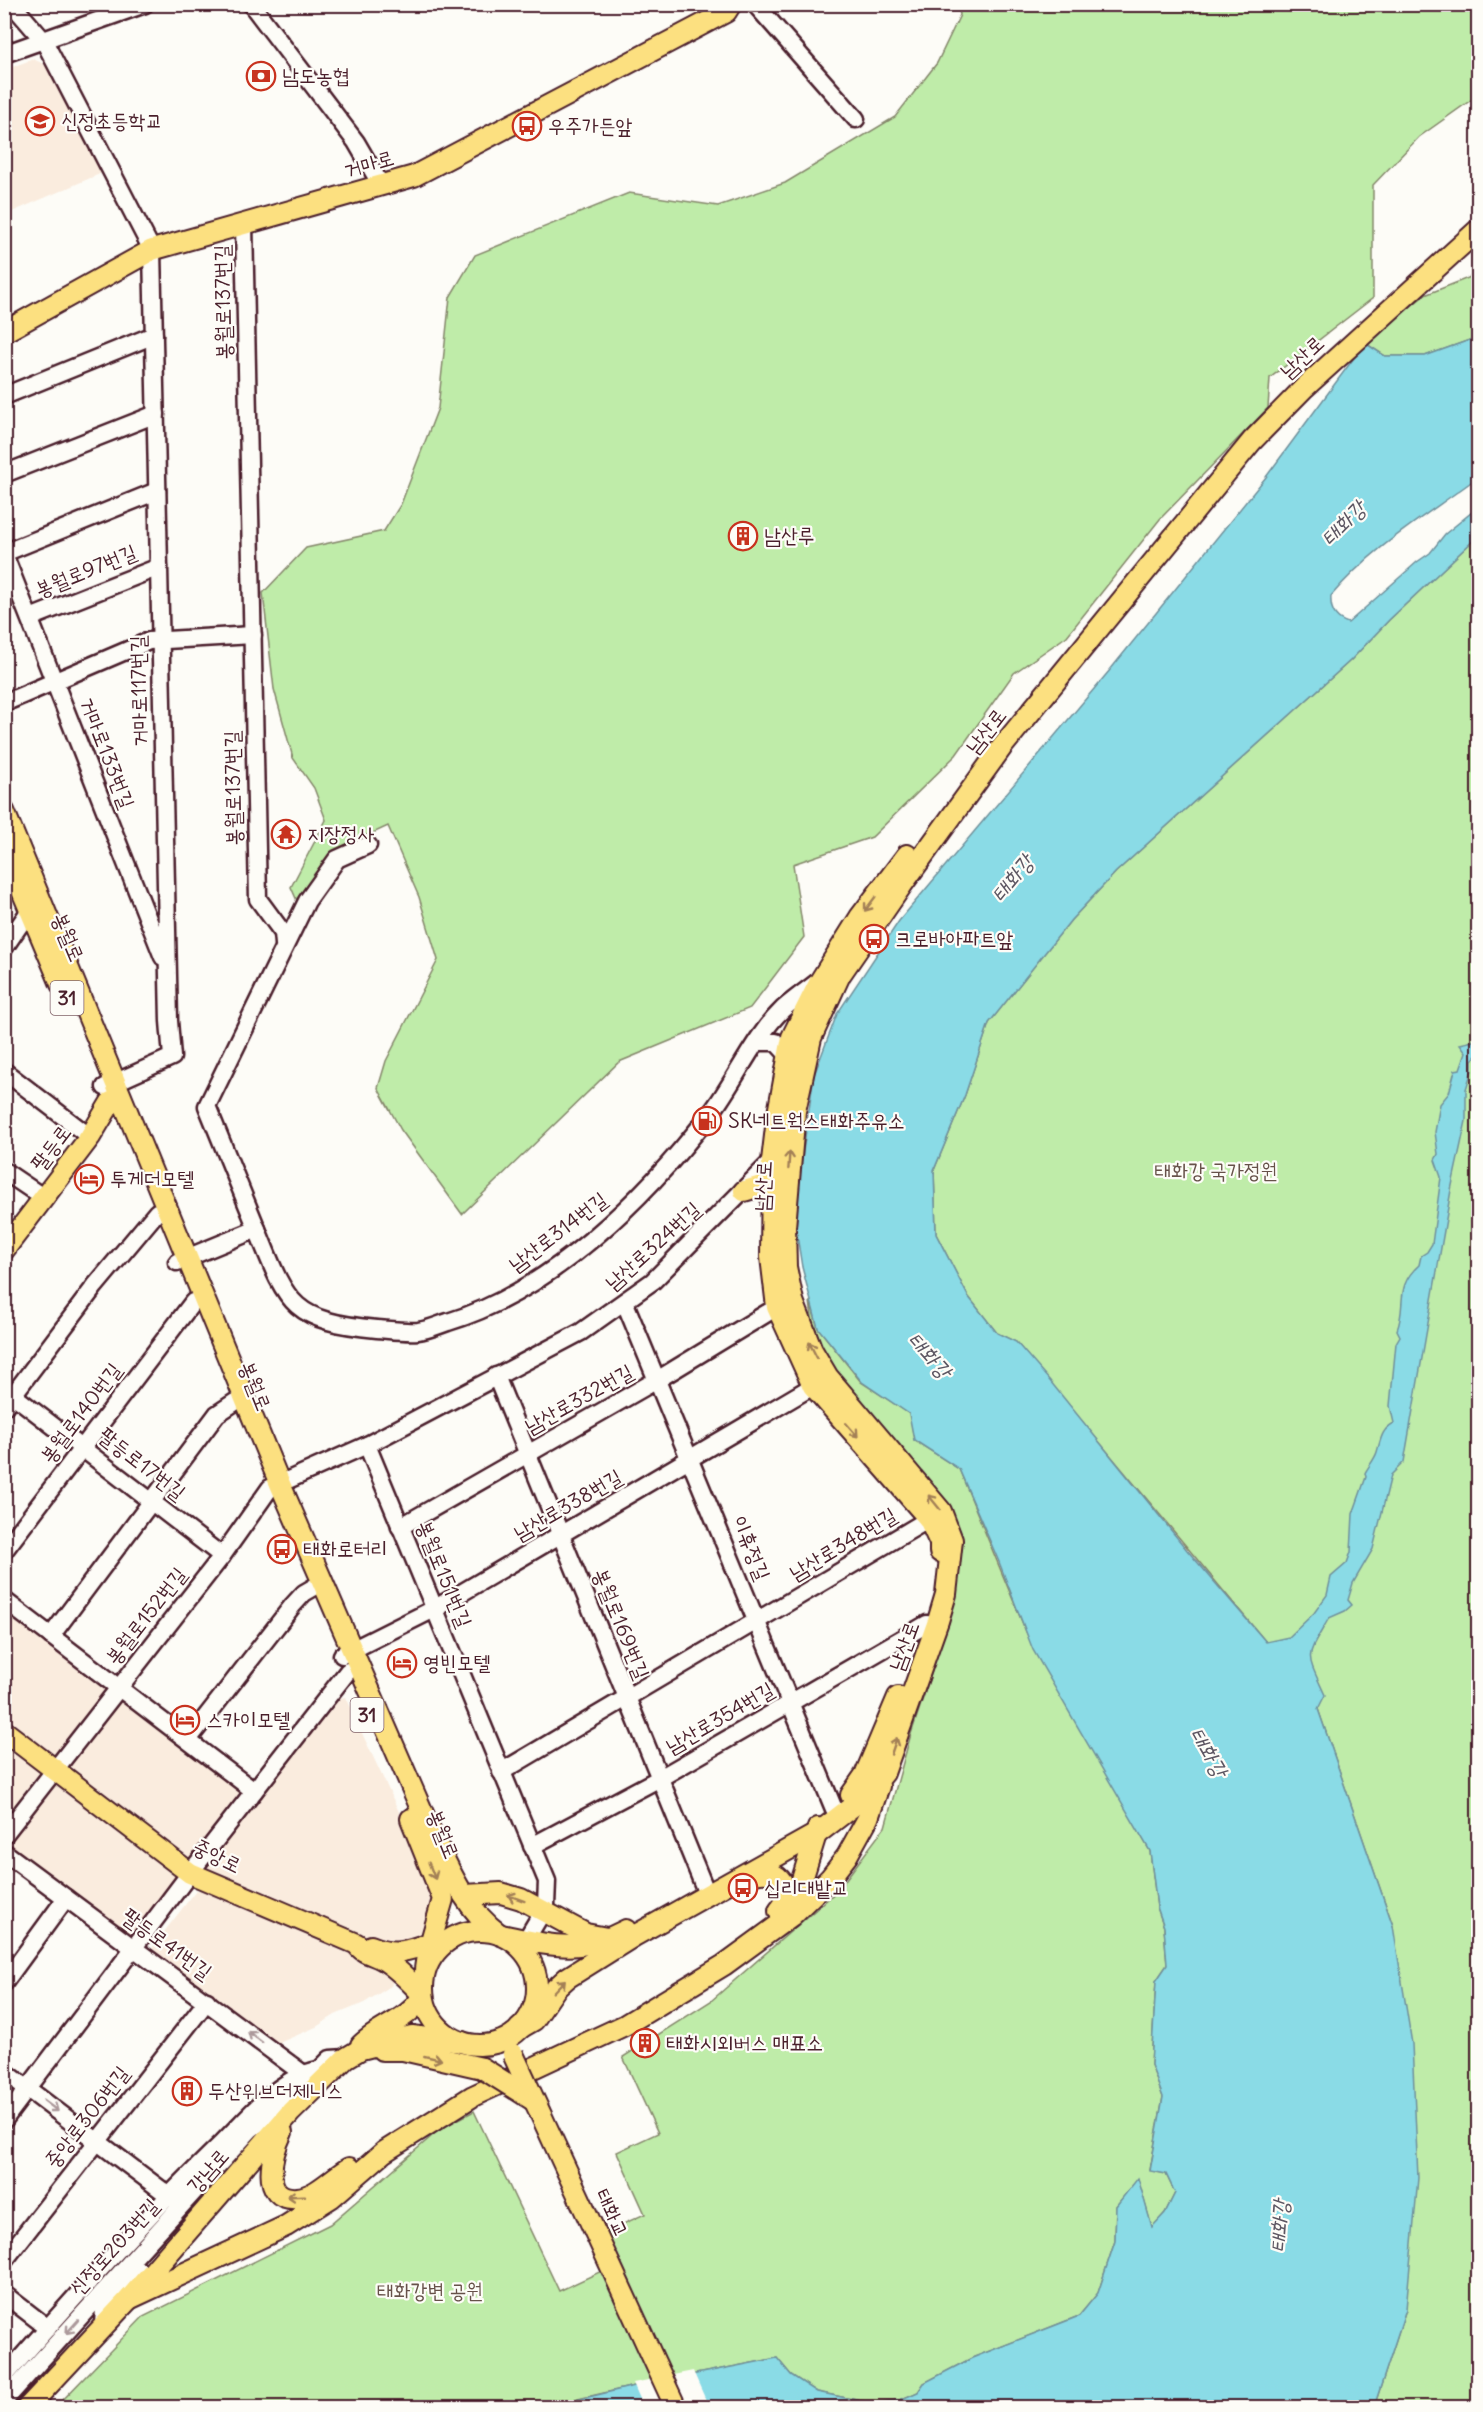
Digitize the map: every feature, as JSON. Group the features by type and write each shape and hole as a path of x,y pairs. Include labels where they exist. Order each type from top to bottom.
{"main road":[{"name":"거마로","path":"4,332 152,250 414,176 726,12 731,4"},
{"name":"남산로","path":"831,1811 851,1794 865,1775 927,1624 940,1568 940,1543 929,1519 813,1386 777,1307 771,1257 772,1161 792,1037 820,981 860,916 979,761 1266,415 1479,217"},
{"name":"남산로","path":"513,2040 534,2020 556,1988 567,1978 734,1881 862,1799 884,1773 944,1603 952,1540 941,1511 828,1377 812,1350 793,1301 786,1267 785,1227 795,1111 811,1038 840,975 1002,747 1068,670 1252,441 1304,388 1479,230"},
{"path":"4,811 111,1090 347,1658"},
{"name":"봉월로","path":"4,848 111,1090 157,1212 182,1260 194,1302 235,1402 275,1486"},
{"name":"팔등로","path":"4,1250 90,1137 111,1090"},
{"path":"744,1191 760,1186 772,1193"},
{"name":"봉월로","path":"347,1658 388,1734 432,1834 464,1895 475,1913 500,1935"},
{"name":"봉월로","path":"347,1658 443,1899 425,1969"},
{"name":"중앙로","path":"4,1731 190,1874 357,1944 360,1950 382,1959 401,1972 423,1995"},
{"path":"129,2299 286,2226 332,2197 384,2152 473,2096 625,2025 724,1965 791,1916 830,1878 847,1856 868,1818 884,1773"},
{"path":"724,1965 741,1941 784,1907 801,1883 811,1831 831,1811"},
{"name":"남산로","path":"523,1944 568,1948 607,1938 630,1928 811,1831"},
{"path":"811,1831 824,1848 830,1878"},
{"path":"734,1881 764,1871 772,1872 784,1883 786,1890 784,1907"},
{"path":"464,1895 501,1893 521,1899 586,1934 607,1938"},
{"path":"357,1944 365,1943 388,1953 407,1952 430,1944 455,1937 477,1931 500,1935 523,1944 531,1962 537,1991 534,2005 513,2040 488,2044 462,2042 451,2038 436,2025 426,2009 423,1995 425,1969 433,1954 455,1937"},
{"path":"350,2055 370,2036 403,2017 423,1995"},
{"name":"강남로","path":"27,2408 129,2299 288,2108 350,2055 412,2036 462,2042"},
{"name":"태화교","path":"513,2040 533,2100 676,2408"},
{"path":"350,2055 403,2049 482,2068 533,2100"},
{"path":"288,2108 270,2166 271,2179 277,2190 285,2196 296,2198 309,2194 357,2163 384,2152"}],"street":[{"path":"12,4 44,40 152,250"},
{"path":"4,54 145,4"},
{"path":"251,4 356,142 381,185"},
{"path":"755,4 856,119"},
{"name":"봉월로137번길","path":"244,224 258,899 283,933 285,944"},
{"name":"거마로117번길","path":"111,1090 172,1057 168,969 152,250"},
{"path":"4,396 154,335"},
{"path":"4,474 156,414"},
{"path":"4,554 157,491"},
{"name":"거마로133번길","path":"4,554 168,969"},
{"name":"봉월로97번길","path":"30,618 159,567"},
{"path":"4,703 148,641 253,635"},
{"path":"182,1260 257,1229 207,1106 307,901 337,859 368,845"},
{"path":"4,948 30,910"},
{"name":"남산로314번길","path":"257,1229 285,1294 296,1305 319,1319 346,1326 419,1331 475,1314 526,1286 571,1255 622,1212 663,1172 712,1112 757,1042 783,1009 820,981 840,975"},
{"path":"757,1042 776,1042 789,1055"},
{"path":"4,1071 90,1137"},
{"name":"남산로324번길","path":"367,1445 581,1332 626,1303 653,1281 772,1161"},
{"path":"4,1171 44,1198"},
{"path":"8,1397 95,1286 157,1212"},
{"name":"봉월로140번길","path":"4,1551 194,1302"},
{"name":"이휴정길","path":"626,1303 757,1622 831,1811"},
{"name":"남산로332번길","path":"400,1527 657,1380 777,1307"},
{"name":"봉월로169번길","path":"491,1379 528,1454 705,1888"},
{"name":"남산로338번길","path":"347,1658 434,1610 813,1386"},
{"name":"팔등로17번길","path":"8,1397 84,1447 222,1556"},
{"path":"51,1636 217,1414 235,1402"},
{"path":"275,1486 367,1445"},
{"name":"봉월로151번길","path":"367,1445 547,1881 547,1899 523,1944"},
{"name":"봉월로152번길","path":"4,1835 275,1486"},
{"name":"남산로348번길","path":"501,1772 929,1519"},
{"path":"188,1740 293,1605 318,1584"},
{"path":"4,1600 254,1791"},
{"name":"남산로354번길","path":"532,1846 660,1778 927,1624"},
{"path":"4,2120 254,1791 347,1658"},
{"name":"팔등로41번길","path":"4,1852 207,2001 310,2071"},
{"path":"4,1983 66,1899"},
{"name":"중앙로306번길","path":"4,2261 207,2001"},
{"path":"4,2377 168,2195 265,2101 330,2059 350,2055"},
{"path":"4,2071 182,2206"},
{"path":"103,2325 104,2309 288,2108 310,2071"},
{"name":"신정로203번길","path":"4,2401 250,2130 288,2108"},
{"path":"4,2294 48,2328"}],"shaded area":[{"name":"신정초등학교","path":"33,59 46,65 102,173 5,215 5,70"},
{"path":"4,1608 245,1791 190,1863 5,1721"},
{"path":"345,1697 439,1897 425,1931 415,1941 401,1946 371,1942 198,1869 335,1699"},
{"path":"4,1742 177,1876 135,1937 70,1895 5,1844"},
{"path":"203,1889 395,1974 391,1986 364,2003 335,2015 316,2027 258,2052 207,2011 152,1954 153,1946 196,1891"}],"green space":[{"path":"958,5 1478,5 1478,95 1419,137 1373,185 1373,298 1270,378 1268,408 1160,519 1067,636 1014,673 956,755 872,837 793,864 804,937 750,1008 619,1062 462,1214 401,1130 378,1088 386,1061 438,960 419,897 388,826 338,849 298,903 291,887 326,820 314,788 293,758 274,689 263,593 306,548 384,531 401,504 438,408 450,297 475,255 629,193 718,206 785,183 895,117 937,63 960,15"},
{"path":"1478,274 1478,337 1425,356 1385,356 1365,343 1425,295"},
{"name":"태화강 국가정원","path":"1478,536 1478,2385 1471,2407 1374,2407 1406,2309 1393,1926 1318,1709 1271,1648 1016,1342 997,1333 968,1296 936,1234 934,1170 965,1095 989,1023 1071,920 1116,872 1351,660 1389,620"},
{"name":"태화강변 공원","path":"810,1301 818,1328 861,1382 910,1414 914,1440 959,1469 1027,1634 1150,1851 1157,1907 1164,1927 1167,1965 1156,1981 1151,2065 1163,2097 1150,2170 1166,2174 1175,2193 1165,2213 1152,2228 1138,2179 1116,2206 1115,2241 1098,2293 1079,2316 972,2358 924,2383 918,2392 900,2400 871,2403 817,2392 791,2375 777,2358 543,2407 55,2408 143,2317 330,2224 440,2129 474,2111 559,2291 604,2270 590,2239 645,2214 617,2152 658,2133 623,2057 711,2001 837,1891 885,1827 911,1734 940,1647 955,1582 815,1343"}],"water":[{"name":"태화강","path":"1478,337 1478,477 1401,532 1347,578 1331,596 1334,613 1348,623 1430,553 1445,534 1472,512 1478,501 1478,536 1389,620 1351,660 1116,872 1071,920 989,1023 965,1095 934,1170 936,1234 968,1296 997,1333 1016,1342 1050,1381 1187,1550 1266,1642 1289,1637 1314,1613 1327,1595 1331,1577 1347,1563 1351,1552 1353,1514 1366,1477 1365,1473 1376,1455 1384,1432 1394,1423 1390,1406 1396,1343 1400,1336 1397,1330 1404,1288 1411,1273 1419,1265 1421,1256 1432,1244 1441,1177 1435,1160 1438,1154 1435,1132 1440,1104 1449,1093 1455,1070 1460,1069 1466,1052 1460,1044 1473,1041 1477,1034 1478,1012 1478,1054 1472,1060 1472,1070 1466,1089 1466,1121 1451,1190 1404,1462 1391,1475 1373,1549 1353,1583 1348,1600 1352,1605 1329,1618 1310,1656 1325,1695 1318,1709 1393,1926 1412,2044 1418,2178 1406,2309 1374,2407 543,2408 630,2387 777,2358 791,2375 817,2392 871,2403 900,2400 918,2392 924,2383 972,2358 1079,2316 1098,2293 1115,2241 1116,2206 1138,2178 1152,2227 1165,2213 1175,2193 1166,2174 1150,2171 1163,2097 1151,2065 1156,1981 1167,1965 1164,1927 1157,1907 1150,1851 1033,1650 999,1562 959,1469 914,1440 909,1414 862,1382 818,1328 802,1267 796,1229 798,1186 814,1075 837,1014 899,921 1110,670 1266,477 1365,343 1385,356 1425,356"}],"pier":[{"path":"693,2371 709,2407 644,2408 633,2383"}],"place":[{"name":"남도농협","path":"261,76"},
{"name":"신정초등학교","path":"40,121"},
{"name":"우주가든앞","path":"527,126"},
{"name":"남산루","path":"743,536"},
{"name":"지장정사","path":"286,834"},
{"name":"크로바아파트앞","path":"874,939"},
{"name":"SK네트웍스태화주유소","path":"707,1121"},
{"name":"투게더모텔","path":"89,1179"},
{"name":"태화로터리","path":"282,1549"},
{"name":"영빈모텔","path":"402,1663"},
{"name":"스카이모텔","path":"185,1720"},
{"name":"십리대밭교","path":"743,1888"},
{"name":"태화시외버스 매표소","path":"645,2043"},
{"name":"두산위브더제니스","path":"187,2091"}]}
